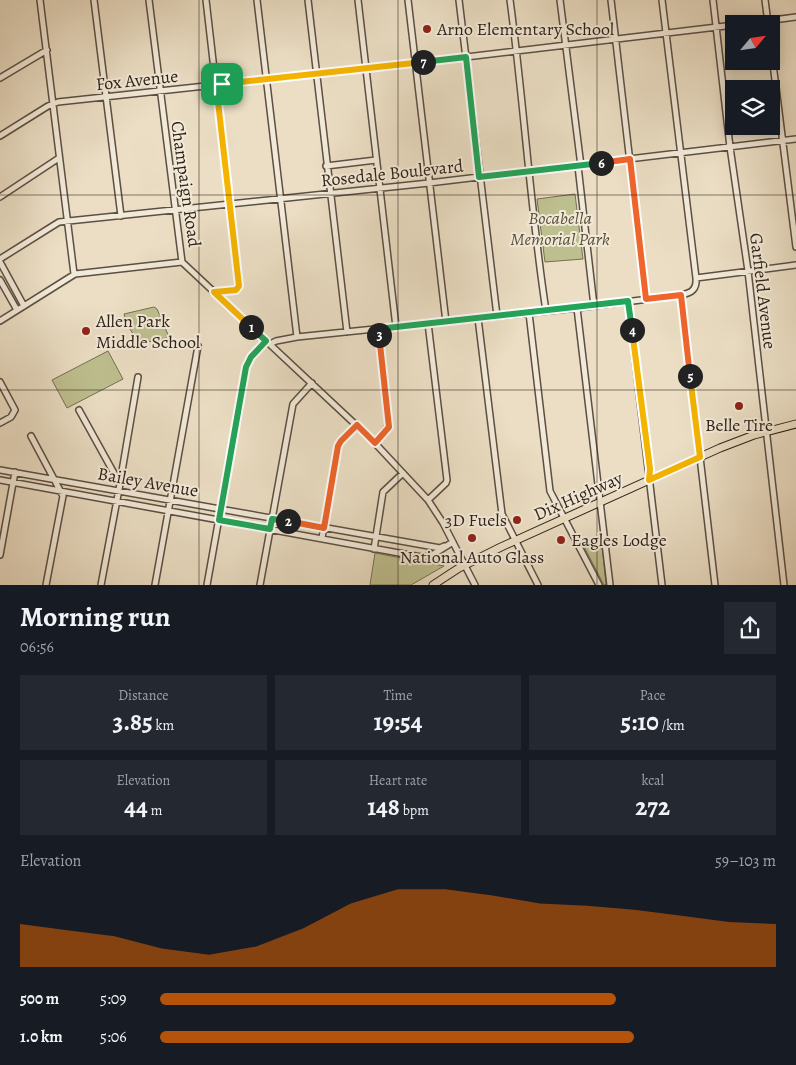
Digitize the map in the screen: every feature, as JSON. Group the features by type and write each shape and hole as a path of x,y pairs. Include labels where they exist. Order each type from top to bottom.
{"main road":[{"name":"Dix Highway","path":"433,585 465,565 514,541 700,457 766,431 796,424"}],"street":[{"path":"40,0 74,274"},
{"path":"94,0 121,216"},
{"name":"Champaign Road","path":"149,0 182,262 357,425 428,500 453,542 475,585"},
{"path":"206,0 239,286 236,290 214,292"},
{"path":"257,0 297,338"},
{"path":"308,0 347,332"},
{"path":"358,0 396,327"},
{"path":"408,0 446,322"},
{"path":"459,0 497,316"},
{"path":"510,0 546,311"},
{"path":"560,0 580,166 594,306"},
{"path":"611,0 646,299"},
{"path":"207,585 246,367 251,357 268,343 347,332 594,306 681,295 693,291 696,286 696,278 662,0"},
{"name":"Garfield Avenue","path":"713,0 730,147 748,271 784,585"},
{"path":"766,0 767,15"},
{"path":"780,20 796,17"},
{"name":"Fox Avenue","path":"0,136 53,103 416,63 725,26"},
{"path":"0,78 47,50"},
{"path":"774,70 796,247"},
{"name":"Rosedale Boulevard","path":"0,261 55,224 68,221 529,172 796,140"},
{"path":"0,197 59,158"},
{"path":"326,166 376,160"},
{"path":"0,261 24,306"},
{"path":"0,321 74,274 182,262"},
{"path":"696,278 796,266"},
{"path":"0,280 17,310"},
{"path":"681,295 715,585"},
{"path":"628,301 650,469 649,480 662,585"},
{"path":"577,308 610,585"},
{"path":"529,313 550,492 599,585"},
{"path":"478,318 502,514 514,541 538,585"},
{"path":"428,323 447,480 428,500"},
{"path":"375,443 389,425 378,329"},
{"path":"155,585 198,346"},
{"path":"101,585 138,377"},
{"path":"0,382 14,407 15,413 0,423"},
{"path":"260,585 293,404 312,383"},
{"path":"79,410 120,484"},
{"path":"322,538 338,446 357,425"},
{"path":"31,436 63,496 46,585"},
{"name":"Bailey Avenue","path":"0,470 440,548 453,542"},
{"path":"0,556 15,472"},
{"path":"374,549 383,492 403,473"},
{"name":"Bailey Avenue","path":"0,480 426,557 453,542"}],"green space":[{"name":"Bocabella Memorial Park","path":"575,194 583,259 545,262 537,199"},
{"path":"154,307 157,309 169,337 152,341 140,339 130,330 124,314"},
{"path":"108,351 123,379 67,408 52,380"},
{"path":"601,535 606,584 605,585 582,543"},
{"path":"375,553 444,566 411,585 370,585"}],"place":[{"name":"Arno Elementary School","path":"427,29"},
{"name":"Allen Park Middle School","path":"86,331"},
{"name":"Belle Tire","path":"739,406"},
{"name":"3D Fuels","path":"517,520"},
{"name":"National Auto Glass","path":"472,538"},
{"name":"Eagles Lodge","path":"561,540"}],"route":[{"path":"466,57 479,177 630,159 646,299 681,295 700,457 649,480 650,469 628,301 378,329 389,427 375,443 357,425 341,441 338,446 324,528 272,519 270,529 219,520 246,367 251,357 266,341 214,292 236,290 239,286 216,84 222,84 466,57"}]}
